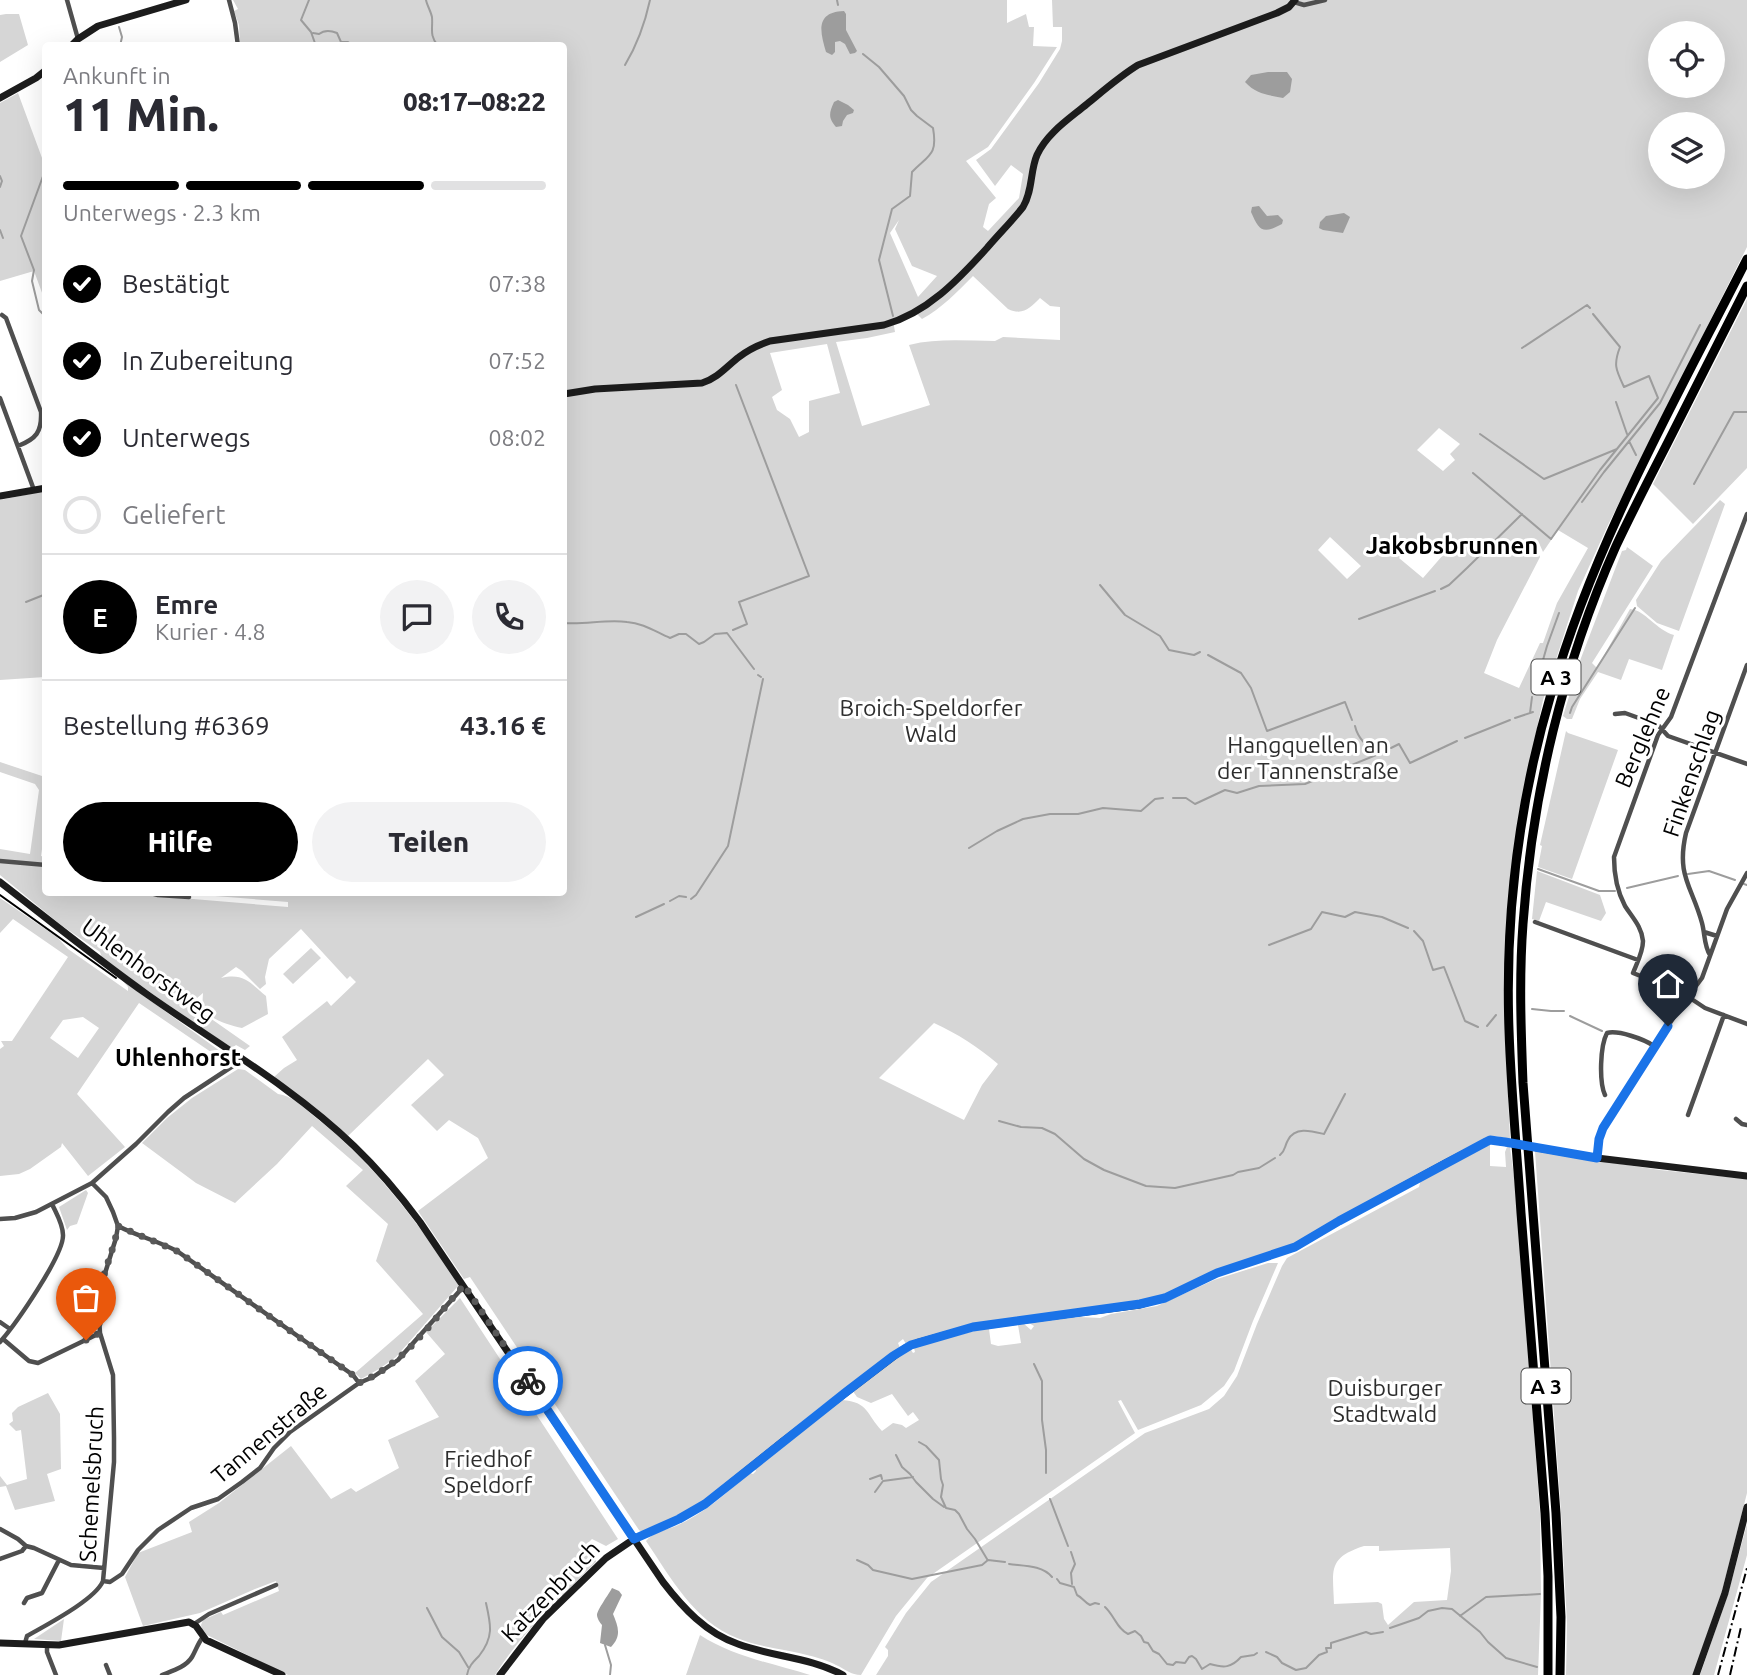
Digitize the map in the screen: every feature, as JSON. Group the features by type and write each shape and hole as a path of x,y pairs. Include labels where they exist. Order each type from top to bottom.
{"highway":[{"name":"A 3","path":"1548,1675 1549,1612 1545,1513 1509,1029 1511,919 1521,828 1547,706 1567,642 1606,541 1747,259"},
{"name":"A 3","path":"1560,1675 1561,1617 1556,1513 1521,1029 1523,923 1533,831 1562,697 1578,646 1616,547 1747,286"}],"street":[{"path":"67,0 78,38"},
{"path":"74,42 98,26 186,0"},
{"path":"229,0 237,42"},
{"path":"567,394 595,389 702,383 711,380 741,355 760,344 884,325 918,311 950,286 1023,206 1030,192 1037,156 1049,136 1125,73 1138,65 1289,8 1295,1 1304,5 1325,0"},
{"path":"0,98 42,73"},
{"path":"2,315 6,318 41,412 40,426 36,434 30,441 18,446"},
{"path":"0,398 34,489"},
{"path":"0,496 42,488"},
{"name":"Berglehne","path":"1689,997 1673,988 1633,974 1643,944 1642,937 1639,926 1624,904 1618,889 1614,857 1658,736 1671,717 1747,514"},
{"name":"Finkenschlag","path":"1710,955 1702,921 1684,875 1683,848 1686,833 1747,666"},
{"path":"1615,713 1625,713 1658,725 1668,736 1747,764"},
{"path":"0,861 42,865"},
{"path":"1747,873 1727,909 1702,978 1654,1046 1603,1128 1597,1158 1747,1176"},
{"name":"Uhlenhorstweg","path":"0,882 145,993 317,1114 375,1167 420,1222 464,1285 675,1598 705,1627 737,1644 806,1660 843,1675"},
{"path":"181,896 189,897"},
{"path":"1535,922 1638,960"},
{"path":"1704,932 1717,936"},
{"path":"1689,997 1699,1005 1747,1024"},
{"path":"1688,1115 1724,1015"},
{"path":"1605,1095 1601,1087 1603,1042 1607,1033 1615,1031 1654,1046"},
{"path":"0,1219 36,1212 92,1182 184,1098 242,1060"},
{"path":"1736,1119 1747,1125"},
{"name":"Katzenbruch","path":"500,1675 530,1634 606,1558 634,1539 705,1504 835,1400 911,1345 973,1327 1140,1304 1165,1298 1217,1273 1295,1247 1490,1140 1597,1158"},
{"path":"92,1182 106,1198 118,1226 177,1251 353,1375 359,1383"},
{"path":"52,1204 63,1235 60,1249 37,1290 1,1341 29,1361 38,1363 100,1333"},
{"name":"Schemelsbruch","path":"103,1581 114,1462 114,1425 113,1375 100,1333 98,1302 118,1226"},
{"name":"Tannenstraße","path":"25,1643 27,1636 96,1592 103,1581 110,1582 122,1574 138,1550 158,1530 191,1508 218,1499 242,1482 260,1468 274,1448 290,1433 359,1383 398,1360 464,1285"},
{"path":"0,1322 10,1329"},
{"path":"1696,1675 1725,1593 1747,1507"},
{"path":"0,1529 26,1546 71,1565 104,1568"},
{"path":"0,1559 22,1551 26,1546"},
{"path":"24,1603 27,1598 42,1594 59,1560"},
{"path":"194,1624 209,1614 276,1585"},
{"path":"0,1643 59,1645 186,1622 194,1624 210,1642 282,1675"},
{"path":"162,1675 191,1660 203,1637"},
{"path":"47,1645 56,1675"},
{"path":"106,1665 110,1675"}],"green space":[{"name":"Broich-Speldorfer Wald","path":"233,0 1007,0 1007,23 1026,14 1029,27 1034,27 1033,46 1057,47 988,147 966,161 996,198 989,204 983,227 988,231 1019,198 1023,174 1011,165 995,186 976,160 991,149 1060,49 1062,27 1053,27 1052,0 1747,0 1747,247 1608,525 1578,591 1543,700 1525,785 1505,1028 1510,1139 1488,1137 1304,1239 1152,1300 980,1324 906,1344 903,1339 898,1343 900,1348 820,1407 700,1504 642,1532 639,1530 470,1277 464,1279 418,1211 488,1158 478,1138 449,1120 437,1131 411,1105 444,1075 428,1059 348,1136 274,1077 297,1060 282,1037 327,1001 331,1006 356,982 350,976 347,979 301,929 269,959 266,984 260,989 236,967 221,978 241,978 250,983 266,996 268,1014 242,1028 209,1015 203,1005 203,993 190,1004 250,1046 245,1050 236,1045 232,1048 102,958 100,952 61,925 0,875 0,849 30,854 39,790 35,784 0,772 0,762 42,776 42,896 157,896 288,907 288,902 215,896 567,896 567,42 240,42 239,25 234,11 238,9","holes":["899,220 895,229 912,266 937,276 918,297 890,233","973,276 1008,309 1018,312 1026,310 1040,298 1050,306 1060,307 1060,340 1003,337 995,341 941,341 909,345 930,405 862,426 836,342 895,332 893,320 914,311 922,319 955,294","827,344 840,393 809,401 809,432 799,437 790,419 777,410 772,397 782,390 770,353","1439,428 1460,444 1450,454 1455,460 1443,471 1417,450","1558,530 1588,548 1557,603 1543,643 1540,643 1519,688 1484,673 1497,640 1540,557 1535,545 1539,543 1543,552","1330,537 1361,566 1347,579 1318,550","1412,542 1443,555 1423,578 1399,558","934,1023 968,1041 998,1064 982,1085 964,1120 879,1078"]},
{"path":"19,14 28,45 0,62 0,15"},
{"path":"18,93 42,158 42,293 34,271 0,281 0,103"},
{"path":"1747,299 1747,468 1693,524 1653,484"},
{"path":"42,492 42,677 0,680 0,500"},
{"path":"1720,500 1725,504 1679,631 1657,623 1637,606 1636,600 1661,561"},
{"path":"1627,547 1653,566 1592,663 1597,668 1630,609 1641,613 1674,635 1662,670 1629,659 1621,680 1598,672 1580,699 1572,719 1567,719 1563,716 1581,658 1622,551"},
{"path":"1566,731 1618,750 1572,879 1538,867 1540,845"},
{"path":"1537,871 1600,895 1606,913 1601,921 1546,902 1539,921 1532,919"},
{"path":"0,898 128,991 122,980 231,1059 230,1065 139,1003 77,1094 125,1147 88,1176 62,1143 61,1147 30,1169 19,1174 0,1176 0,1049 4,1046 1,1041 12,1041 68,957 13,919 0,933","holes":["83,1017 99,1028 78,1058 50,1038 63,1020"]},
{"path":"311,948 321,958 293,984 283,974"},
{"path":"238,1069 245,1070 278,1094 297,1102 337,1135 375,1173 409,1214 458,1281 458,1286 396,1357 361,1379 355,1373 423,1314 376,1261 388,1224 346,1186 363,1170 312,1126 277,1164 235,1203 196,1183 142,1143 192,1098"},
{"name":"Duisburger Stadtwald","path":"1490,1144 1490,1166 1506,1167 1505,1152 1507,1147 1510,1147 1517,1199 1540,1514 1538,1675 876,1675 888,1656 885,1647 906,1613 931,1582 1145,1433 1209,1409 1224,1396 1237,1376 1287,1258 1419,1187 1421,1179","holes":["1364,1546 1379,1546 1379,1551 1450,1548 1451,1571 1447,1600 1414,1602 1388,1625 1384,1619 1382,1604 1378,1602 1334,1604 1333,1574 1338,1561 1344,1555"]},
{"path":"1535,1151 1660,1170 1747,1179 1747,1493 1722,1591 1693,1675 1566,1675 1567,1623 1561,1512"},
{"path":"86,1190 88,1193 77,1224 67,1230 59,1207"},
{"path":"1268,1263 1278,1263 1234,1371 1224,1386 1201,1405 1138,1430 1121,1400 1118,1401 1135,1433 927,1578 896,1616 861,1675 821,1659 755,1644 722,1630 696,1610 646,1541 656,1533 676,1526 706,1509 842,1400 862,1406 882,1431 893,1423 906,1428 919,1420 913,1412 908,1416 892,1394 871,1403 857,1397 852,1390 910,1348 913,1353 917,1346 978,1330 1023,1323 1031,1330 1034,1326 1029,1323 1079,1317 1100,1318 1157,1306 1214,1280","holes":["1018,1325 1021,1343 998,1346 991,1344 989,1329"]},
{"name":"Friedhof Speldorf","path":"460,1298 618,1539 606,1546 592,1539 580,1551 581,1555 596,1553 596,1562 529,1630 495,1675 288,1675 203,1633 203,1620 221,1612 223,1615 279,1591 276,1581 200,1613 143,1626 125,1577 138,1553 192,1532 189,1522 219,1503 291,1446 331,1499 351,1488 356,1492 399,1468 388,1440 439,1417 415,1381 445,1354 426,1332"},
{"path":"48,1393 60,1414 61,1469 47,1474 55,1501 15,1510 6,1486 0,1487 0,1476 7,1485 27,1479 21,1430 16,1431 9,1424 13,1421 12,1413 18,1407"},
{"path":"1747,1524 1747,1555 1714,1675 1700,1675 1728,1594"},
{"path":"64,1619 61,1641 34,1639"},
{"path":"700,1635 740,1654 810,1675 686,1675"}],"shaded area":[{"path":"844,11 846,30 857,51 850,54 845,44 840,41 835,42 835,52 832,55 826,52 822,24 828,15"},
{"path":"1287,72 1292,79 1290,92 1283,98 1258,92 1245,82 1251,75"},
{"path":"838,100 854,110 847,115 842,126 836,127 830,112 834,102"},
{"path":"1259,206 1267,216 1278,215 1283,220 1282,224 1266,230 1259,227 1251,212 1252,207"},
{"path":"1344,213 1350,217 1343,233 1319,228 1320,222 1326,216"},
{"path":"612,1588 622,1595 613,1614 618,1635 611,1647 600,1643 602,1625 597,1615"}],"waterway":[{"path":"309,0 301,20 311,32 315,42"},
{"path":"426,0 432,17 432,35 435,42"},
{"path":"625,65 640,34 650,0"},
{"path":"837,0 838,5"},
{"path":"119,27 121,42"},
{"path":"313,33 334,32 341,42"},
{"path":"341,42 348,42"},
{"path":"863,54 879,67 904,96 911,110 933,128 933,150 912,172 910,196 892,209 879,260 893,316"},
{"path":"0,176 0,187"},
{"path":"42,179 21,236 34,270 32,281 42,313"},
{"path":"0,230 3,238"},
{"path":"1522,348 1587,305 1590,308"},
{"path":"1473,473 1551,539 1600,470 1658,398 1649,376 1624,387 1616,367 1620,347 1593,314"},
{"path":"1582,502 1660,403 1700,325"},
{"path":"733,630 747,624 739,602 809,576 736,385"},
{"path":"1616,402 1627,434"},
{"path":"1694,484 1734,412 1747,412"},
{"path":"1480,434 1544,479 1617,449"},
{"path":"1629,441 1636,455"},
{"path":"1441,589 1449,585 1522,514"},
{"path":"1100,585 1125,615 1160,636 1169,650 1194,655 1200,652"},
{"path":"1359,619 1435,591"},
{"path":"26,602 42,596"},
{"path":"1570,713 1635,608"},
{"path":"1535,688 1559,613"},
{"path":"567,623 633,623 670,638 686,634 699,644 715,634 727,633 754,669"},
{"path":"1208,655 1241,673 1251,688 1267,731 1345,702 1352,720"},
{"path":"691,899 728,846 763,679"},
{"path":"1530,713 1532,697"},
{"path":"1515,718 1533,712"},
{"path":"1465,738 1510,720"},
{"path":"1355,726 1366,745 1377,754"},
{"path":"1391,748 1399,744 1410,763 1457,741"},
{"path":"1173,798 1186,798 1195,804 1225,790 1237,793 1259,786 1305,784 1386,751"},
{"path":"969,848 1023,819 1050,814 1078,814 1103,808 1141,811 1155,799 1163,798"},
{"path":"1538,869 1599,891 1615,891"},
{"path":"1688,874 1709,871 1735,880"},
{"path":"1627,888 1678,876"},
{"path":"670,901 679,896 686,897"},
{"path":"636,917 664,904"},
{"path":"1269,945 1311,929 1322,912 1345,917 1355,912 1382,917 1408,928"},
{"path":"1414,931 1423,941 1433,970 1444,967 1465,1021 1478,1027"},
{"path":"1532,1009 1564,1011"},
{"path":"1487,1026 1496,1015"},
{"path":"1570,1016 1602,1031"},
{"path":"1280,1155 1291,1136 1299,1131 1324,1134 1345,1094"},
{"path":"999,1121 1021,1127 1042,1128 1055,1134 1084,1159 1146,1186 1175,1188 1259,1168 1275,1158"},
{"path":"1034,1364 1042,1381 1046,1473"},
{"path":"919,1442 939,1460 943,1485 941,1497 946,1508 959,1514 987,1559"},
{"path":"896,1455 902,1467 944,1507"},
{"path":"870,1479 881,1475 882,1479"},
{"path":"875,1492 883,1481 913,1477"},
{"path":"1050,1499 1068,1546"},
{"path":"1071,1552 1075,1564 1071,1573 1072,1584"},
{"path":"857,1560 873,1570 912,1579 982,1565 988,1560 1005,1562"},
{"path":"1009,1564 1038,1568 1052,1577"},
{"path":"1057,1579 1060,1583 1074,1587 1077,1595 1088,1604 1099,1604"},
{"path":"1460,1616 1486,1597 1540,1594"},
{"path":"467,1675 489,1637 490,1624 486,1603"},
{"path":"1105,1607 1124,1632 1128,1634 1135,1631 1167,1664 1185,1663 1192,1656 1202,1669 1210,1664 1227,1666 1241,1657 1257,1653"},
{"path":"427,1608 442,1637 459,1652 468,1667"},
{"path":"1390,1628 1419,1618 1428,1611 1452,1609 1506,1658 1537,1667"},
{"path":"1266,1652 1296,1670 1306,1668 1319,1655 1327,1652 1326,1648 1331,1648 1331,1643 1366,1632 1383,1632"},
{"path":"605,1645 611,1665 610,1675"}],"tram line":[{"path":"0,895 116,978"}],"railway":[{"path":"1718,1675 1747,1568"},
{"path":"1730,1675 1741,1627"}],"way so far":[{"path":"86,1340 100,1333 98,1302 118,1226 177,1251 353,1375 359,1383 398,1360 464,1285 528,1381"}],"district":[{"name":"Jakobsbrunnen","path":"1452,545"},
{"name":"Uhlenhorst","path":"178,1057"}],"route":[{"path":"528,1381 634,1539 705,1504 893,1356 919,1342 973,1327 1140,1304 1165,1298 1217,1273 1295,1247 1490,1140 1597,1158 1603,1128 1668,1026"}],"park label":[{"name":"Hangquellen an der Tannenstraße","path":"1308,757"}]}
